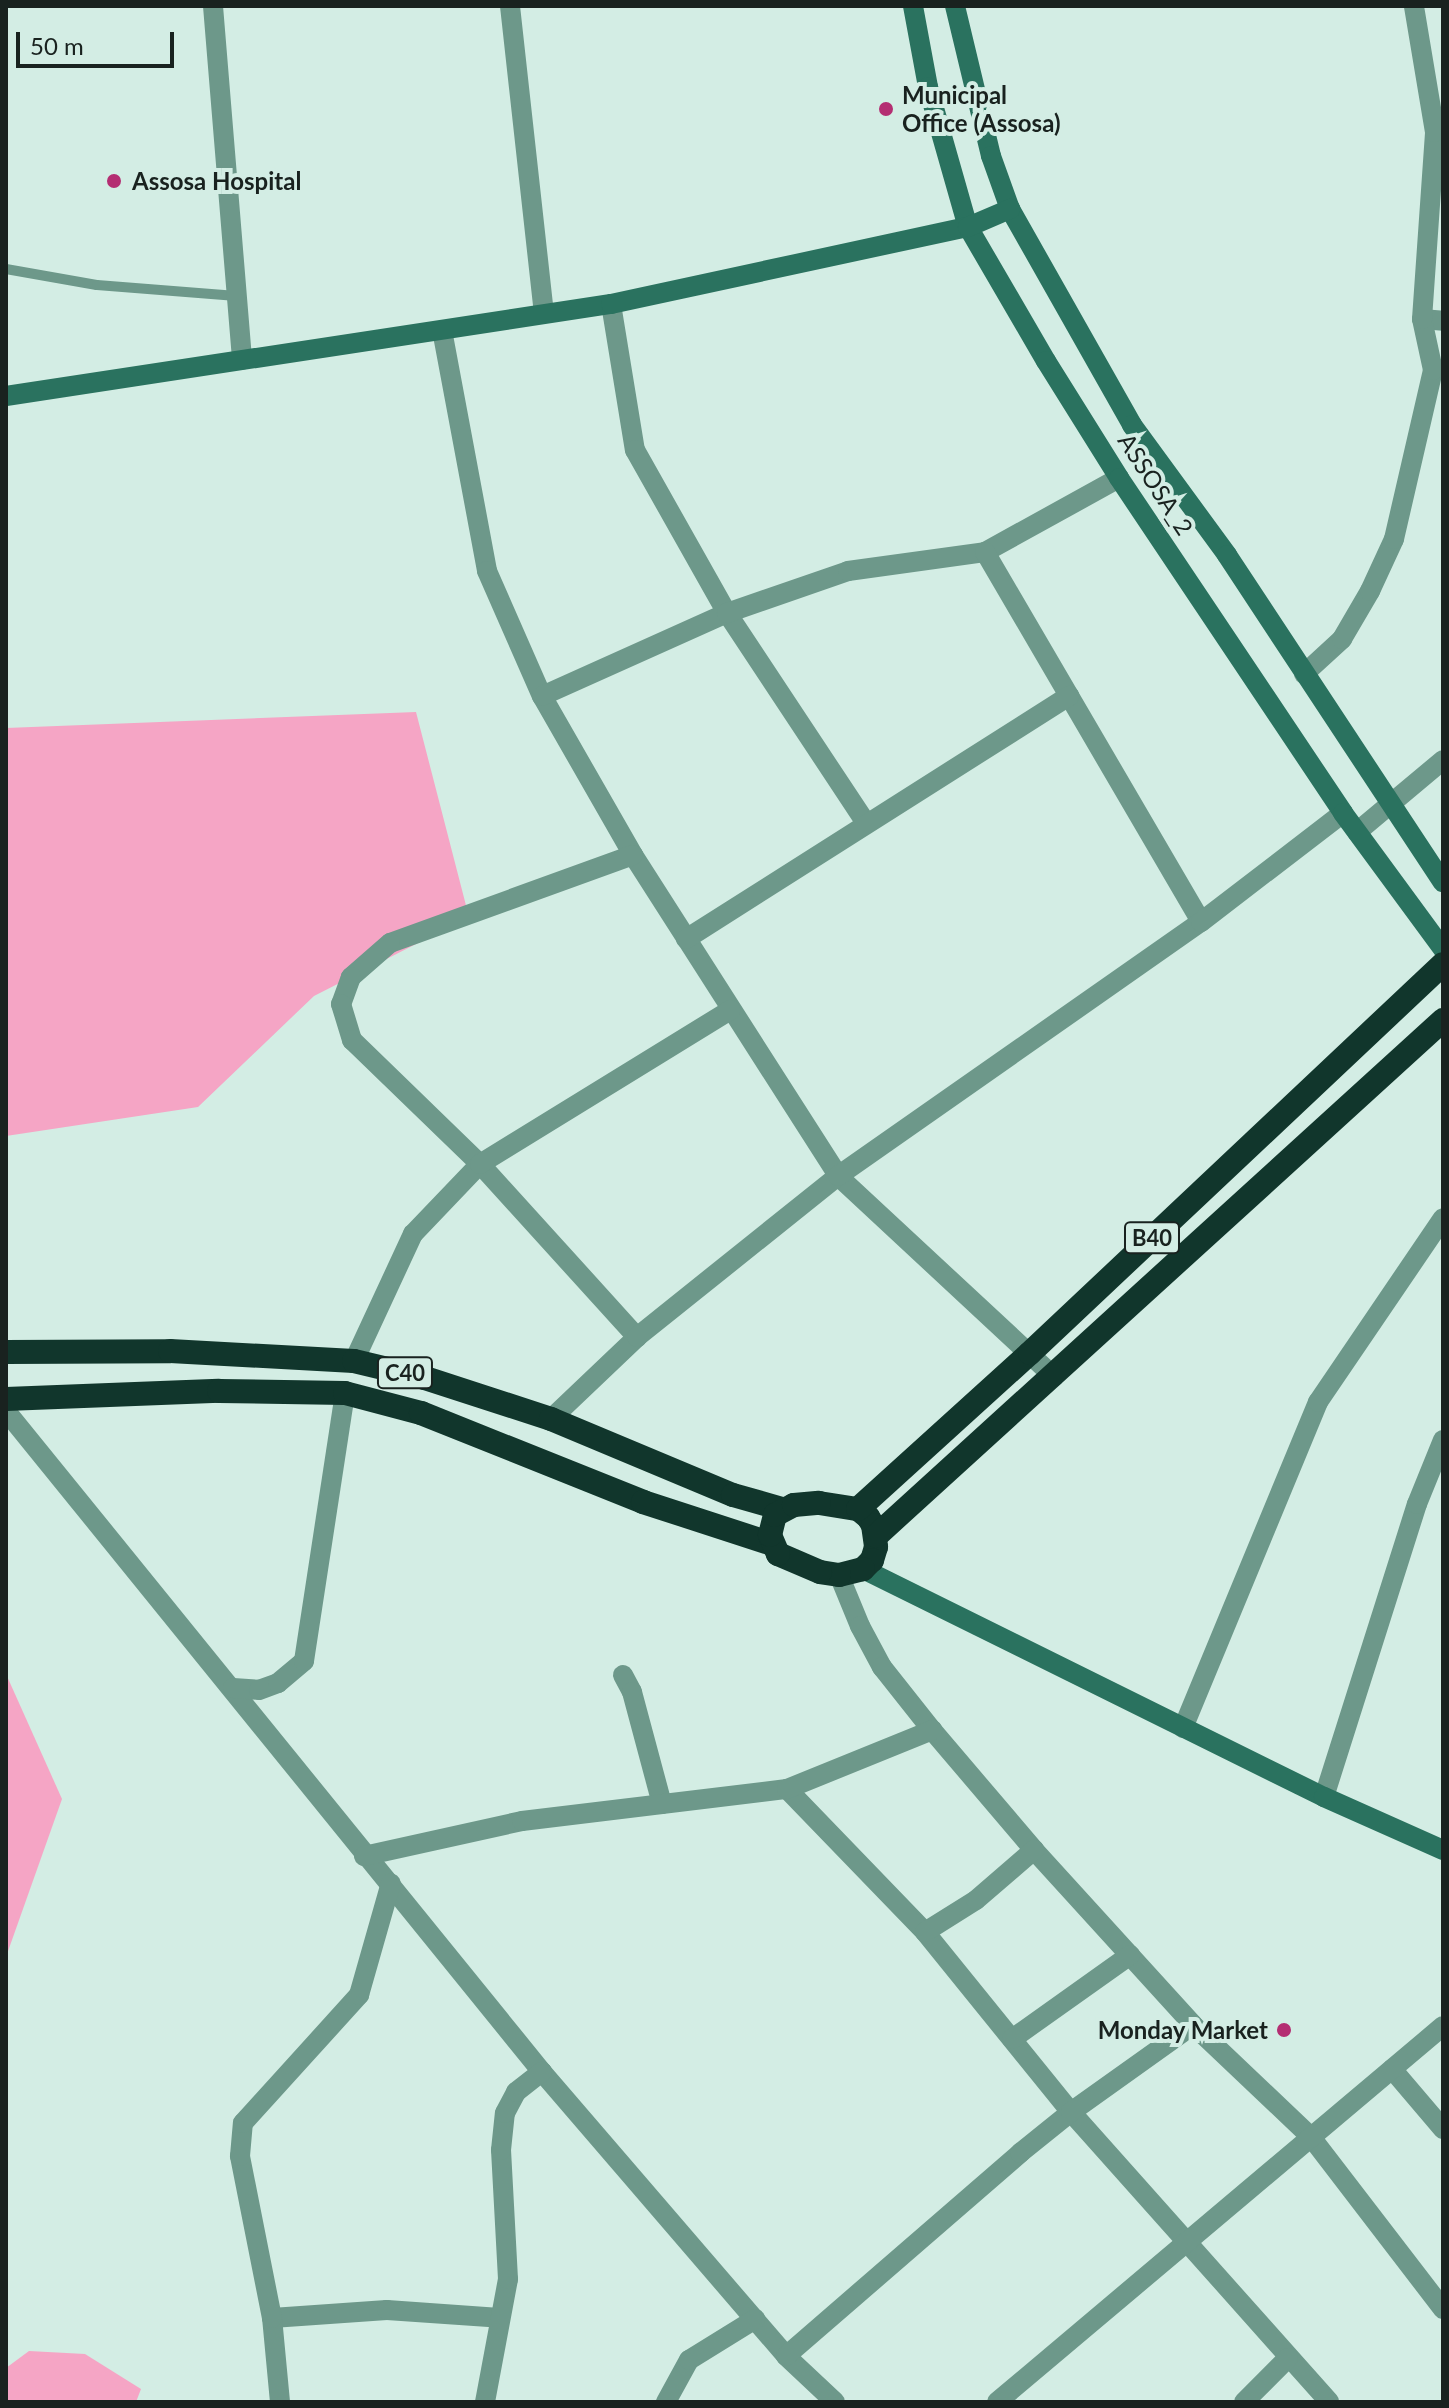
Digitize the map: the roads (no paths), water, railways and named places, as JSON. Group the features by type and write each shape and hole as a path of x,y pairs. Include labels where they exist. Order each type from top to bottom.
{"highway":[{"name":"B40","path":"858,1509 1030,1353 1443,964"},
{"name":"B40","path":"863,1569 872,1560 876,1536 1443,1020"},
{"name":"C40","path":"6,1352 217,1352 354,1361 425,1378 551,1419 733,1495 782,1509"},
{"path":"217,1352 219,1391"},
{"name":"C40","path":"6,1399 219,1391 345,1393 421,1413 643,1502 772,1544"},
{"path":"863,1569 839,1575 789,1562 778,1554 772,1544 770,1525 782,1509 819,1503 858,1509 868,1517 876,1536"}],"street":[{"path":"213,6 242,360"},
{"path":"510,6 544,312"},
{"name":"ASSOSA_2","path":"913,6 928,87 968,227 1119,478 1343,813 1443,949"},
{"name":"ASSOSA_2","path":"955,6 991,156 1010,209 1132,425 1227,555 1443,882"},
{"path":"1304,674 1342,639 1370,591 1394,539 1438,374 1422,319 1435,132 1414,6"},
{"path":"6,396 611,304 968,227 1010,209"},
{"path":"611,304 635,450 727,613 866,823"},
{"path":"1422,319 1443,321"},
{"path":"442,330 487,571 542,696 633,855 838,1176 1054,1377"},
{"path":"542,696 727,613 848,571 985,552 1119,478"},
{"path":"985,552 1201,922"},
{"path":"686,939 1069,696"},
{"path":"1357,832 1443,760"},
{"path":"551,1419 637,1337 838,1176 1201,922 1343,813"},
{"path":"633,855 390,943 351,977 341,1004 352,1040 480,1164 637,1337"},
{"path":"354,1361 413,1234 480,1164 730,1010"},
{"path":"1183,1728 1318,1402 1443,1218"},
{"path":"233,1688 259,1690 268,1687 304,1661 345,1393"},
{"path":"6,1411 542,2072 786,2356 835,2402"},
{"path":"1324,1797 1417,1504 1443,1440"},
{"path":"863,1569 1324,1797 1443,1850"},
{"path":"839,1575 860,1626 882,1667 932,1730 1034,1850 1193,2025 1311,2137 1443,2309"},
{"path":"623,1675 632,1692 662,1804"},
{"path":"364,1856 522,1821 787,1789 932,1730"},
{"path":"787,1789 925,1932 1071,2112 1329,2402"},
{"path":"925,1932 976,1900 1034,1850"},
{"path":"280,2402 272,2318 240,2156 243,2123 359,1995 391,1883"},
{"path":"1012,2039 1130,1955"},
{"path":"786,2356 1071,2112 1193,2025"},
{"path":"997,2402 1443,2026"},
{"path":"1392,2069 1443,2129"},
{"path":"485,2402 508,2279 501,2150 505,2113 516,2092 542,2072"},
{"path":"272,2318 387,2310 500,2318"},
{"path":"666,2402 689,2360 755,2319"},
{"path":"1244,2402 1288,2358"}],"lane":[{"path":"6,269 97,285 237,296"}],"place":[{"name":"Municipal Office (Assosa)","path":"886,109"},
{"name":"Assosa Hospital","path":"114,181"},
{"name":"Monday Market","path":"1284,2030"}]}
